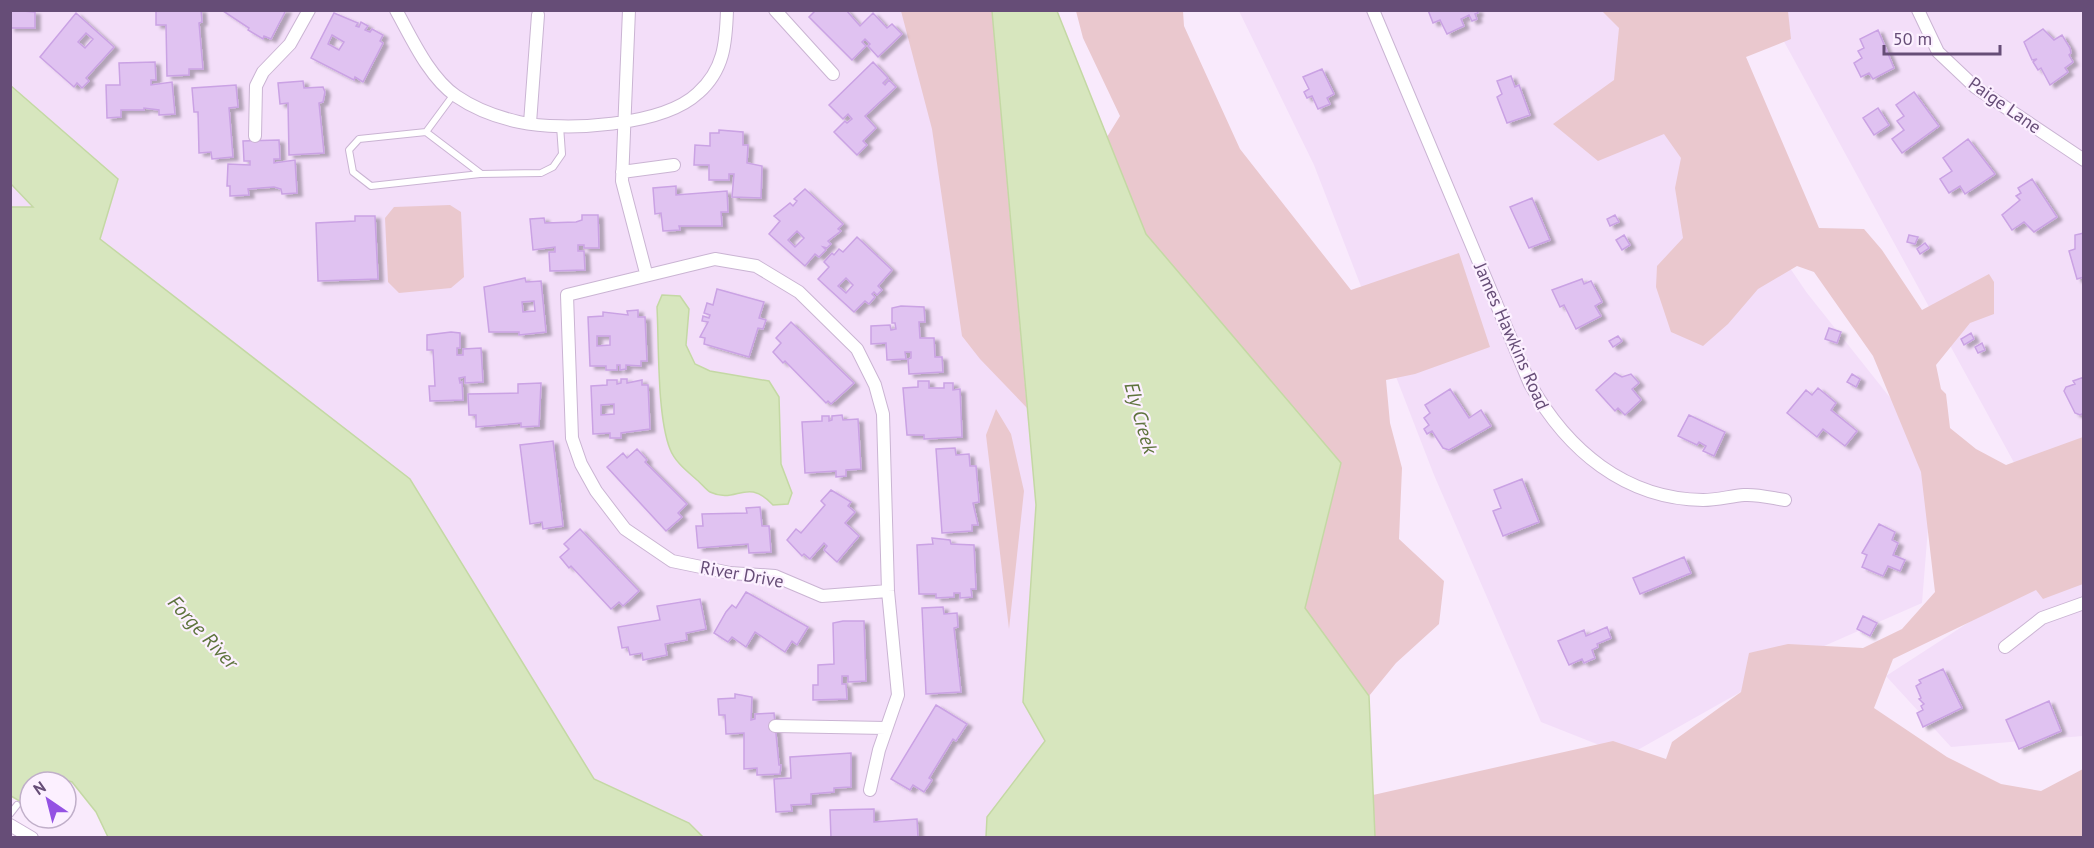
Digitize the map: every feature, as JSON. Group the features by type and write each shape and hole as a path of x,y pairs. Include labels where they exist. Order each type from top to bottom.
{"street":[{"path":"255,136 256,86 263,72 290,44 309,10"},
{"path":"396,10 430,68 454,94 482,111 530,123 560,125 625,122 665,114 699,93 709,81 726,48 727,10"},
{"path":"629,10 622,172 646,273"},
{"path":"775,10 834,74"},
{"name":"James Hawkins Road","path":"1373,10 1530,384 1546,413 1564,434 1595,463 1626,483 1650,492 1704,500 1747,495 1785,500"},
{"name":"Paige Lane","path":"1918,10 1938,52 1968,80 2084,160"},
{"path":"530,123 538,15"},
{"path":"622,172 674,165"},
{"name":"River Drive","path":"714,259 756,266 799,292 857,349 875,385 883,414 888,591 822,596 775,576 730,573 672,561 625,529 596,491 572,438 567,295 646,273 714,259"},
{"path":"870,790 886,728 898,695 888,591"},
{"path":"2005,647 2042,618 2084,603"},
{"path":"775,726 886,728"},
{"path":"10,825 32,837"}],"lane":[{"path":"426,132 454,94"},
{"path":"480,174 426,132 359,139 349,150 353,172 371,186 480,174 541,173 553,167 562,154 560,125"},
{"path":"10,814 17,805"}],"shaded area":[{"path":"1770,10 2083,11 2083,736 1951,747 1886,676 2028,584 2023,479 1769,14"},
{"path":"11,11 992,11 1036,505 1023,702 1045,741 987,817 986,837 703,837 689,823 594,779 410,479 100,239 118,179 11,85"},
{"path":"901,11 992,11 1027,408 980,359 962,336 932,129"},
{"path":"1076,11 1183,11 1184,26 1240,149 1351,290 1459,253 1490,347 1415,374 1386,380 1390,423 1402,468 1399,539 1444,581 1439,624 1396,663 1369,696 1305,608 1341,463 1146,234 1107,137 1120,116 1083,38"},
{"path":"1239,11 1676,11 1721,167 1807,293 1934,453 1922,603 1815,650 1627,756 1541,722 1434,475 1314,165"},
{"path":"1602,11 1788,11 1791,39 1746,57 1819,228 1864,229 1882,250 1922,310 1989,274 1994,282 1994,314 1970,323 1936,365 1941,389 1946,394 1950,428 1976,449 2006,465 2083,437 2083,584 2043,599 2036,590 1893,659 1874,708 1947,757 2001,784 2041,791 2083,769 2083,837 1375,837 1373,795 1613,741 1666,759 1672,742 1741,692 1749,653 1788,644 1863,648 1902,629 1935,592 1921,472 1873,356 1814,272 1797,266 1758,289 1728,324 1703,346 1671,332 1656,287 1657,266 1683,238 1675,188 1681,158 1664,134 1598,161 1553,124 1614,80 1619,28"},
{"path":"11,184 33,208 11,207"},
{"path":"450,205 461,212 464,277 451,288 399,293 388,282 385,218 394,207"},
{"path":"996,409 1011,434 1024,491 1009,629 986,435"}],"water":[{"name":"Ely Creek","path":"992,11 1057,11 1146,234 1341,463 1305,608 1369,696 1375,837 986,837 987,817 1045,741 1023,702 1036,505"},
{"name":"Forge River","path":"10,85 118,179 100,239 410,479 594,779 689,823 703,837 108,837 96,812 78,790 78,770 18,770 18,800 11,796 10,207 33,207 11,184"},
{"path":"662,295 680,296 689,309 686,345 695,364 710,371 769,381 779,397 781,464 792,493 788,504 773,505 756,493 719,495 710,492 672,454 663,418 659,380 657,307"}],"building":[{"path":"10,10 35,12 35,28 10,28"},
{"path":"156,10 201,10 202,22 199,23 203,69 189,69 189,75 167,76 166,25 156,25"},
{"path":"286,10 271,39 264,36 263,39 223,11"},
{"path":"816,10 846,10 860,26 873,13 887,28 892,24 902,34 878,57 865,39 862,42 866,46 852,60 809,17"},
{"path":"1428,10 1477,10 1478,13 1475,14 1477,19 1472,21 1469,15 1461,19 1464,26 1447,34 1440,20 1433,23"},
{"path":"76,13 114,47 86,78 89,81 82,88 77,83 74,87 40,57","holes":["86,33 93,39 85,48 78,42"]},
{"path":"334,13 358,23 356,26 359,27 361,22 368,26 365,30 370,32 372,29 383,35 380,41 383,43 363,82 355,77 354,80 311,58","holes":["332,35 344,42 339,50 328,44"]},
{"path":"2043,29 2054,40 2062,35 2070,48 2069,55 2073,62 2065,68 2068,72 2050,85 2041,68 2038,70 2033,62 2037,59 2032,60 2024,42"},
{"path":"1878,30 1894,68 1873,79 1869,73 1861,77 1854,63 1862,58 1858,51 1864,48 1860,39"},
{"path":"155,62 156,80 151,80 151,85 172,82 175,114 159,115 159,110 144,108 144,110 121,110 121,117 107,118 106,85 120,85 119,63"},
{"path":"873,62 888,78 883,83 885,85 889,80 896,87 865,116 876,128 863,141 867,145 857,155 834,132 845,121 847,123 852,119 848,114 843,119 829,105"},
{"path":"1322,69 1334,94 1327,98 1330,104 1318,109 1312,96 1307,98 1304,92 1309,89 1303,77"},
{"path":"1511,76 1515,87 1519,85 1530,115 1507,123 1497,97 1502,94 1497,81"},
{"path":"303,81 304,88 323,87 325,92 323,102 319,103 324,153 289,155 288,103 280,104 278,83"},
{"path":"236,85 238,107 229,108 233,157 212,159 211,152 199,153 198,112 194,112 192,88"},
{"path":"1914,92 1939,126 1902,153 1892,139 1904,130 1897,121 1904,116 1896,105"},
{"path":"1878,108 1889,125 1874,135 1863,118"},
{"path":"719,130 743,132 743,145 748,145 747,163 762,166 761,198 732,197 734,174 729,174 729,180 709,180 709,165 694,165 695,145 710,146 710,133 719,133"},
{"path":"1968,139 1995,174 1965,194 1960,186 1949,193 1940,179 1952,171 1943,158"},
{"path":"279,140 280,159 274,159 274,163 295,160 297,193 282,194 281,189 274,187 248,189 249,195 230,196 230,186 227,186 228,164 250,165 250,161 244,161 243,141"},
{"path":"2032,179 2057,217 2034,232 2024,222 2012,230 2002,215 2020,200 2016,196 2021,193 2018,188"},
{"path":"676,186 676,195 727,191 728,212 721,212 722,226 679,226 680,230 663,231 661,213 655,214 653,188"},
{"path":"805,189 843,224 838,229 841,231 828,241 831,244 827,248 823,247 826,250 819,257 815,254 805,266 769,234 780,221 774,216 790,203 793,206 797,201 794,199","holes":["797,231 804,238 795,247 788,240"]},
{"path":"1532,198 1550,240 1529,248 1510,207"},
{"path":"582,215 598,215 599,248 584,248 584,245 578,245 578,251 584,251 585,270 550,271 549,252 555,252 555,247 533,250 530,219 544,218 545,223 576,222 582,220"},
{"path":"1615,215 1619,222 1610,226 1607,219"},
{"path":"355,216 375,216 378,279 318,281 316,223 355,221"},
{"path":"2084,233 2084,277 2077,279 2069,251 2075,249 2075,235"},
{"path":"1624,235 1630,245 1622,250 1616,240"},
{"path":"1909,235 1918,237 1915,244 1907,242"},
{"path":"857,237 892,270 878,286 882,290 877,295 874,292 872,294 875,297 869,304 865,301 854,312 818,279 829,267 824,262 832,253 834,255 839,249 843,252","holes":["846,278 853,285 846,293 838,286"]},
{"path":"1925,243 1929,248 1920,254 1917,249"},
{"path":"525,278 526,282 541,281 546,332 519,335 519,332 489,332 484,287","holes":["534,301 535,311 523,312 522,302"]},
{"path":"1582,279 1584,284 1591,281 1602,302 1595,306 1601,316 1576,329 1564,305 1560,307 1552,290"},
{"path":"717,289 764,302 759,318 766,320 763,329 758,328 749,357 704,344 705,338 700,337 708,322 702,321 703,316 709,318 710,315 704,313 707,303 713,305"},
{"path":"924,307 925,322 919,322 920,338 934,338 935,357 942,357 943,372 909,374 908,359 911,358 911,352 905,352 906,359 887,360 886,343 871,344 871,326 890,325 891,330 896,329 895,323 892,323 892,308"},
{"path":"638,310 638,317 645,317 647,361 641,361 641,366 626,365 626,369 620,370 620,365 617,365 617,370 606,370 606,366 590,366 588,317 603,316 603,312 628,315 627,311","holes":["597,336 610,336 610,345 597,346"]},
{"path":"791,322 854,383 831,404 828,401 826,403 785,361 783,363 773,352 781,343 776,338"},
{"path":"1829,328 1841,332 1837,343 1825,339"},
{"path":"460,333 460,348 457,348 457,355 463,355 463,349 481,348 483,382 465,383 465,377 459,378 460,383 462,382 463,400 430,401 429,386 435,386 433,350 427,350 427,335"},
{"path":"1971,333 1974,339 1964,345 1961,339"},
{"path":"1618,336 1622,341 1613,347 1609,341"},
{"path":"1982,343 1985,350 1978,353 1975,347"},
{"path":"1615,373 1622,377 1631,374 1639,383 1632,389 1641,400 1625,415 1618,408 1615,411 1596,390"},
{"path":"1852,374 1860,379 1856,387 1847,382"},
{"path":"2084,377 2084,413 2080,415 2075,413 2064,391 2066,387 2075,384 2073,381"},
{"path":"621,379 627,379 627,383 642,380 642,385 648,385 650,429 621,433 621,438 610,438 610,433 593,434 591,386 607,385 607,380 617,380 617,384 621,383","holes":["614,404 614,414 601,415 601,405"]},
{"path":"918,381 929,381 929,388 944,388 944,383 953,383 953,390 960,389 962,437 924,439 924,435 907,435 903,388 918,387"},
{"path":"541,383 539,426 521,427 521,423 476,427 476,415 469,415 468,394 518,393 518,384"},
{"path":"1818,388 1836,403 1831,410 1857,431 1845,446 1823,429 1817,437 1787,413 1806,390 1812,395"},
{"path":"1450,389 1469,418 1481,410 1491,426 1449,450 1443,448 1432,431 1427,434 1424,429 1429,425 1424,418 1430,413 1425,405"},
{"path":"842,415 843,420 858,419 861,469 846,470 846,476 836,477 836,471 805,473 802,422 822,421 822,416 829,416 829,421 832,420 832,416"},
{"path":"1689,415 1725,432 1714,456 1703,451 1706,446 1699,442 1697,445 1678,436"},
{"path":"553,441 563,526 543,529 542,522 530,524 520,445"},
{"path":"955,448 956,455 969,454 970,466 976,466 979,502 973,503 978,525 972,525 972,531 942,533 936,449"},
{"path":"637,449 647,460 645,462 687,504 678,513 682,517 666,531 607,467 623,453 627,458"},
{"path":"1522,479 1539,522 1503,536 1493,511 1501,508 1494,490"},
{"path":"831,490 851,502 848,506 855,512 845,523 859,536 837,562 824,550 827,546 824,543 810,559 804,554 802,556 787,540 796,529 801,533 825,505 821,501"},
{"path":"760,507 762,526 769,526 771,552 749,553 748,544 698,548 696,526 703,526 702,514 747,513 746,508"},
{"path":"1879,524 1895,532 1892,540 1898,543 1893,555 1905,560 1900,571 1888,566 1883,576 1862,567 1867,555 1862,553"},
{"path":"580,529 639,591 623,606 619,602 611,609 560,557 569,549 564,544"},
{"path":"932,538 950,540 951,544 974,545 976,589 971,589 972,597 960,598 960,593 954,593 954,597 936,598 936,594 919,594 917,545 933,544"},
{"path":"1684,557 1691,573 1640,594 1633,578"},
{"path":"746,592 808,627 797,645 792,641 785,652 755,632 746,647 732,637 728,642 714,633 726,612 732,605 736,608"},
{"path":"700,599 706,629 686,633 687,640 665,644 667,655 643,660 642,653 630,655 628,647 622,648 618,627 660,620 657,606"},
{"path":"943,607 944,614 957,613 958,627 954,628 961,692 926,694 922,608"},
{"path":"1863,616 1877,623 1870,636 1857,629"},
{"path":"864,621 866,681 848,682 848,676 842,676 842,684 846,684 847,699 813,700 813,685 818,685 818,665 834,664 833,623"},
{"path":"1607,627 1611,638 1597,644 1598,647 1592,650 1595,658 1584,663 1582,659 1569,665 1558,641 1584,630 1586,636"},
{"path":"1943,669 1962,708 1923,727 1917,713 1923,710 1921,706 1924,704 1919,699 1921,698 1916,686 1921,683 1919,680"},
{"path":"735,694 752,697 751,720 755,719 755,714 774,713 779,765 781,765 780,774 757,775 757,768 744,769 744,733 726,734 725,715 719,715 718,699 735,698"},
{"path":"2049,701 2061,731 2019,749 2006,720"},
{"path":"936,705 967,724 956,741 953,739 929,778 932,780 924,792 913,785 910,790 891,779"},
{"path":"851,753 851,787 834,788 834,792 811,794 811,804 791,805 792,811 776,812 774,779 791,778 790,757"},
{"path":"874,809 874,822 917,819 918,838 831,838 830,810"}]}
